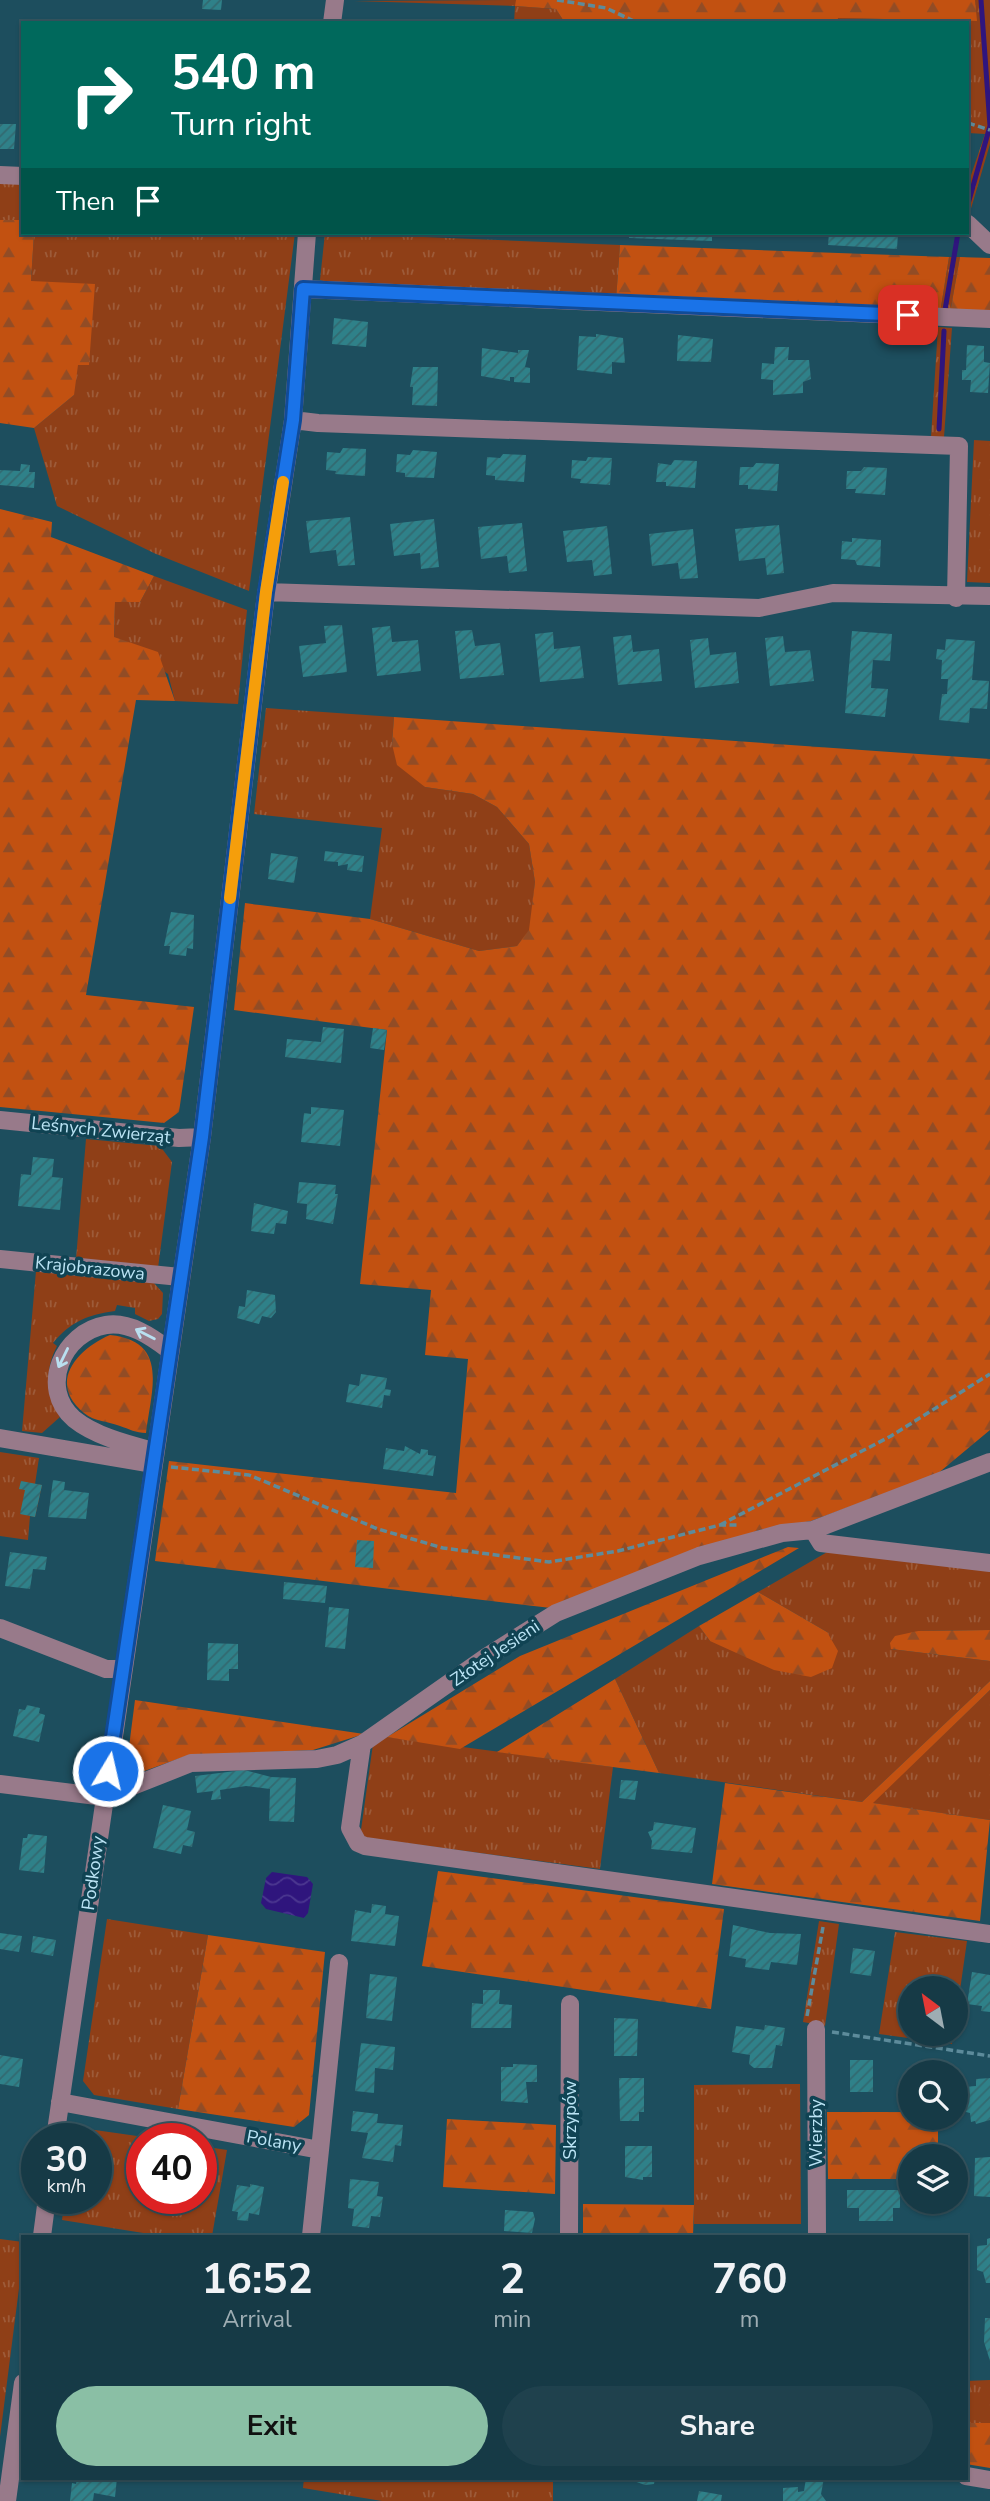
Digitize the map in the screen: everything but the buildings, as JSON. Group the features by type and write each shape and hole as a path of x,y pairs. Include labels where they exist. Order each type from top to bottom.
{"street":[{"path":"332,21 335,0"},
{"path":"0,175 21,176"},
{"path":"969,225 990,245"},
{"name":"Podkowy","path":"57,2123 124,1669 152,1457 202,1137 266,592 293,420 307,235"},
{"path":"303,289 990,319"},
{"path":"293,420 959,446 956,598"},
{"path":"266,592 759,608 833,593 956,598 990,596"},
{"name":"Leśnych Zwierząt","path":"0,1120 179,1138 202,1137"},
{"name":"Krajobrazowa","path":"0,1259 180,1277"},
{"path":"152,1457 73,1418 58,1395 59,1364 65,1351 83,1333 107,1325 132,1328 169,1350"},
{"path":"0,1438 152,1457"},
{"name":"Złotej Jesieni","path":"0,1784 105,1797 191,1763 317,1759 337,1755 362,1744 486,1657 556,1613 699,1556 782,1533 813,1530 990,1462"},
{"path":"813,1530 821,1543 990,1563"},
{"path":"0,1628 106,1669 124,1669"},
{"path":"362,1744 351,1828 358,1843 365,1846 990,1934"},
{"path":"320,2150 339,1963"},
{"name":"Skrzypów","path":"569,2235 570,2004"},
{"name":"Wierzby","path":"816,2037 817,2235"},
{"name":"Polany","path":"60,2102 320,2150 311,2235"},
{"path":"42,2235 45,2214"},
{"path":"7,2501 6,2463 21,2392"},
{"path":"968,2476 990,2480"}],"path":[{"path":"557,0 606,8 634,21"},
{"path":"969,123 990,130"},
{"path":"152,1457 249,1475 379,1529 430,1544 549,1562 618,1551 720,1525 891,1436 990,1374"},
{"path":"720,1525 744,1525"},
{"path":"826,1911 805,2025 808,2038 990,2056"}],"green space":[{"path":"516,0 516,6 556,9 564,21 514,21 515,6 354,1"},
{"path":"516,0 975,0 977,21 838,18 837,21 564,21 556,9 515,6"},
{"path":"975,0 990,0 990,144 970,212 969,181 985,134 969,133 969,21 837,21 837,18 976,21"},
{"path":"0,181 21,182 21,220 0,220"},
{"path":"0,220 21,220 21,235 34,235 31,281 95,284 89,365 78,365 74,395 34,428 0,423"},
{"path":"34,235 295,235 249,591 156,554 57,506 34,428 74,395 31,281"},
{"path":"325,235 620,245 616,300 338,285 320,280"},
{"path":"620,245 949,257 940,313 616,300"},
{"path":"949,257 960,257 950,313 940,313"},
{"path":"960,257 990,258 990,315 950,313"},
{"path":"938,327 952,328 944,437 931,437"},
{"path":"974,440 990,441 990,583 967,582"},
{"path":"0,509 52,522 51,537 154,576 140,602 115,602 114,637 158,652 175,701 136,700 86,995 194,1007 179,1112 164,1123 0,1107"},
{"path":"154,576 247,610 238,704 175,701 168,674 114,638 115,602 140,602"},
{"path":"266,708 394,717 392,744 425,787 473,794 497,807 529,844 535,882 530,930 517,946 479,951 370,919 382,828 254,814"},
{"path":"394,717 990,759 990,1430 936,1475 811,1521 759,1530 551,1608 155,1561 169,1461 456,1493 468,1359 425,1355 431,1290 360,1284 387,1030 234,1010 245,903 370,919 479,951 517,946 529,930 535,882 529,844 497,807 473,794 425,787 397,765 392,744"},
{"path":"86,1139 160,1146 172,1162 158,1268 76,1259"},
{"path":"36,1271 153,1282 163,1293 162,1314 158,1319 149,1321 135,1314 135,1308 117,1305 115,1311 88,1317 73,1324 53,1343 57,1346 50,1364 49,1382 52,1399 60,1417 42,1433 22,1431"},
{"path":"110,1335 129,1339 142,1347 149,1358 153,1385 146,1433 88,1416 73,1402 68,1390 67,1379 78,1358 98,1341"},
{"path":"0,1452 39,1458 35,1484 42,1485 35,1517 30,1516 28,1540 0,1536"},
{"path":"788,1547 799,1548 460,1749 387,1737 520,1656"},
{"path":"829,1551 990,1569 990,1630 918,1631 891,1649 990,1661 990,1681 862,1802 659,1773 615,1679 699,1626 710,1641 827,1632 758,1592"},
{"path":"758,1592 827,1632 838,1651 832,1668 811,1677 774,1670 710,1641 699,1626"},
{"path":"990,1630 990,1661 891,1649 890,1643 895,1636 918,1631"},
{"path":"615,1679 659,1773 497,1752"},
{"path":"990,1681 990,1690 873,1803 990,1820 980,1921 712,1884 725,1783 862,1802"},
{"path":"990,1690 990,1820 872,1803"},
{"path":"135,1700 364,1734 313,1750 186,1756 125,1778"},
{"path":"387,1737 613,1767 600,1869 360,1837 373,1744"},
{"path":"438,1871 724,1909 711,2009 422,1966"},
{"path":"107,1919 208,1935 178,2109 94,2095 83,2081"},
{"path":"819,1921 839,1924 825,2026 803,2022"},
{"path":"895,1932 967,1941 962,1976 898,1976 898,2037 879,2034"},
{"path":"208,1935 325,1952 309,2115 294,2127 178,2109"},
{"path":"800,2084 801,2224 694,2224 694,2085"},
{"path":"827,2112 898,2112 898,2130 938,2130 938,2144 898,2144 898,2179 828,2179"},
{"path":"447,2119 556,2125 555,2194 443,2187"},
{"path":"112,2132 126,2134 126,2214 216,2214 212,2235 156,2235 62,2220 63,2214 112,2214"},
{"path":"217,2148 227,2150 217,2207"},
{"path":"583,2204 694,2205 693,2235 583,2235"},
{"path":"0,2239 21,2242 21,2273 0,2437"},
{"path":"990,2380 990,2423 968,2423 968,2381"},
{"path":"968,2423 990,2423 990,2468 968,2464"},
{"path":"304,2480 553,2480 553,2501 382,2501 303,2488"}],"water":[{"path":"272,1872 307,1877 313,1884 308,1913 304,1918 266,1909 261,1903 266,1878"}],"waterway":[{"path":"969,200 990,126 981,0"},
{"path":"945,310 958,235"},
{"path":"939,429 944,331"}],"slow traffic":[{"path":"230,898 266,592 283,482"}],"route":[{"path":"108,1771 153,1451 202,1137 266,592 293,420 303,289 908,315"}]}
